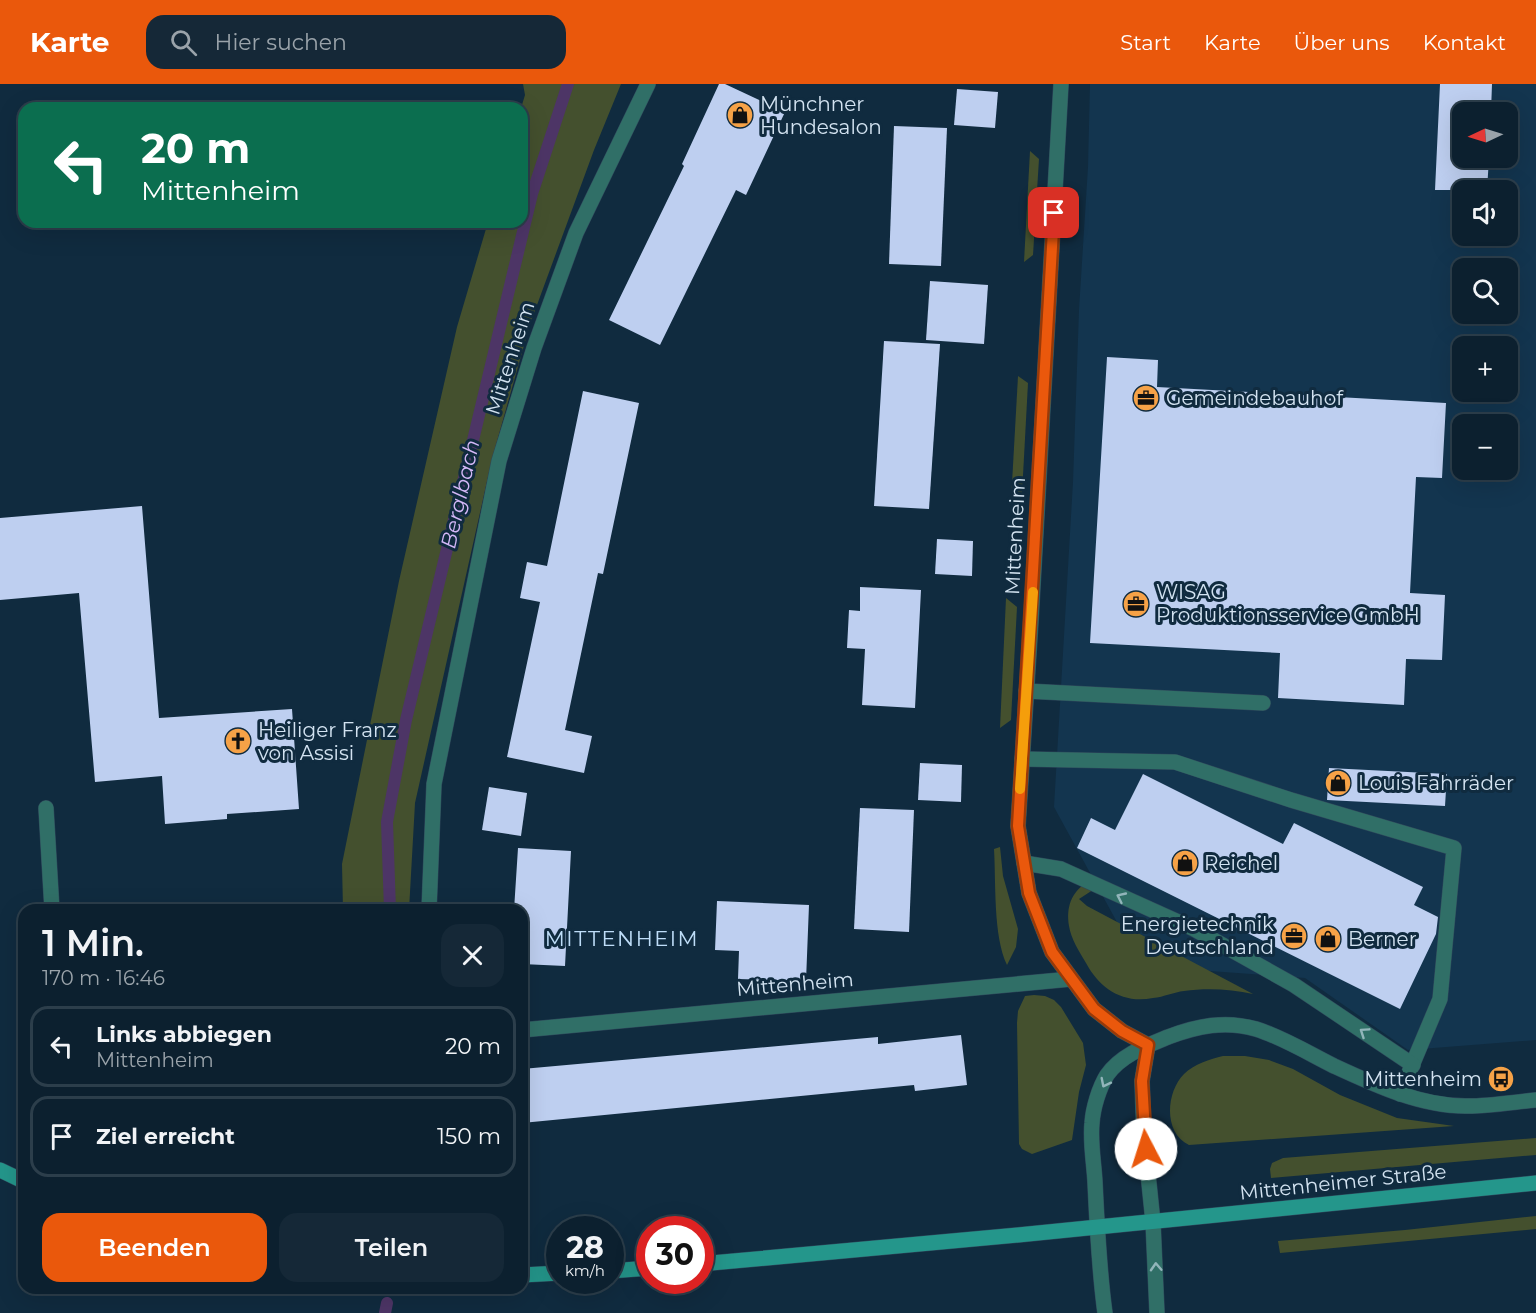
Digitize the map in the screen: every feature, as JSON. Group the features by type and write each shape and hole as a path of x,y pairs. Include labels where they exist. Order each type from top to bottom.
{"main road":[{"path":"0,1170 18,1178"},
{"path":"0,1176 18,1180"},
{"name":"Mittenheimer Straße","path":"1097,1228 1536,1184"},
{"path":"714,1263 1097,1228"},
{"path":"528,1275 546,1274"}],"street":[{"name":"Mittenheim","path":"429,904 434,784 499,461 534,348 576,233 648,84"},
{"name":"Mittenheim","path":"1061,84 1018,826 1029,893 1052,952 1094,1009 1122,1031 1148,1045"},
{"path":"1026,691 1263,703"},
{"path":"1022,759 1175,762 1290,800 1454,848 1440,999 1400,1094"},
{"path":"46,807 52,904"},
{"path":"1024,863 1061,869 1225,945 1294,985 1413,1065"},
{"name":"Mittenheim","path":"528,1029 1071,979"},
{"path":"1105,1313 1097,1228 1092,1123 1097,1097 1107,1075 1126,1057 1148,1045 1204,1026 1223,1023 1240,1025 1258,1029 1341,1069 1400,1094 1432,1102 1467,1106 1536,1100"},
{"path":"1148,1045 1142,1081 1144,1135 1154,1222 1157,1313"}],"shaded area":[{"path":"1090,84 1536,84 1536,1040 1408,1050 1305,978 1141,966 1054,807 1073,482 1079,310 1088,167"}],"green space":[{"path":"523,84 621,84 594,150 530,324 492,459 415,803 409,904 343,904 342,864 399,581 457,327 486,228 528,228 528,102 523,102 525,95"},
{"path":"1030,151 1039,159 1033,255 1024,262"},
{"path":"1018,376 1028,383 1022,494 1011,501"},
{"path":"1006,598 1017,607 1011,720 1000,728"},
{"path":"1000,847 1003,876 1018,929 1016,947 1007,965 999,939 996,909 994,849"},
{"path":"1087,882 1099,886 1079,899 1087,906 1253,994 1227,990 1201,990 1132,999 1114,993 1105,987 1086,963 1073,940 1069,926 1068,913 1073,896"},
{"path":"1034,995 1054,1000 1061,1007 1083,1043 1086,1065 1079,1092 1072,1140 1032,1154 1022,1149 1019,1144 1017,1023 1018,1011 1025,996"},
{"path":"1223,1056 1245,1056 1269,1060 1293,1069 1340,1095 1397,1118 1454,1126 1189,1145 1181,1139 1171,1122 1171,1101 1174,1091 1184,1074 1192,1067"},
{"path":"1536,1138 1536,1155 1271,1178 1272,1163 1283,1158"},
{"path":"1536,1216 1536,1229 1280,1253 1278,1241 1405,1230"}],"building":[{"path":"719,84 725,84 785,112 746,195 736,190 660,345 609,320 684,166 682,164"},
{"path":"1440,84 1492,84 1491,102 1452,102 1452,168 1488,168 1488,180 1452,180 1452,190 1435,190"},
{"path":"957,89 998,92 995,128 954,125"},
{"path":"894,126 947,128 941,266 889,264"},
{"path":"930,281 988,285 984,344 926,340"},
{"path":"884,341 940,344 929,509 874,506"},
{"path":"1107,357 1158,360 1157,387 1446,403 1442,478 1416,477 1410,593 1445,595 1442,660 1406,659 1404,705 1278,698 1280,653 1090,643"},
{"path":"583,391 639,403 603,574 598,573 565,730 592,736 584,773 507,757 540,602 520,598 527,562 547,566"},
{"path":"142,506 159,718 292,709 299,809 227,814 227,819 165,824 162,776 95,782 79,593 0,600 0,518"},
{"path":"937,539 973,541 972,576 935,574"},
{"path":"860,587 921,590 915,708 862,705 865,649 847,648 849,610 860,611"},
{"path":"920,763 962,765 961,802 918,800"},
{"path":"1329,768 1447,774 1445,806 1327,800"},
{"path":"1143,774 1283,844 1294,823 1423,887 1414,905 1438,917 1436,934 1400,1009 1077,848 1091,818 1115,830"},
{"path":"489,787 527,793 521,836 482,830"},
{"path":"860,808 914,810 909,932 854,929"},
{"path":"518,848 571,851 565,966 528,964 528,904 514,904"},
{"path":"717,901 809,905 806,981 738,979 739,951 715,950"},
{"path":"961,1035 967,1085 915,1091 914,1085 528,1122 528,1068 878,1037 878,1044"}],"waterway":[{"name":"Berglbach","path":"528,211 568,84"},
{"name":"Berglbach","path":"390,904 387,822 406,720 524,228"},
{"name":"Berglbach","path":"385,1313 387,1303"}],"slow traffic":[{"path":"1020,789 1033,592"}],"place":[{"name":"Münchner Hundesalon","path":"740,115"},
{"name":"Gemeindebauhof","path":"1146,398"},
{"name":"WISAG Produktionsservice GmbH","path":"1136,604"},
{"name":"Heiliger Franz von Assisi","path":"238,741"},
{"name":"Louis Fahrräder","path":"1338,783"},
{"name":"Reichel","path":"1185,863"},
{"name":"Energietechnik Deutschland","path":"1294,936"},
{"name":"Berner","path":"1328,939"},
{"name":"Mittenheim","path":"1501,1079"}],"district":[{"name":"MITTENHEIM","path":"622,938"}],"route":[{"path":"1054,213 1018,826 1029,893 1052,952 1094,1009 1122,1031 1148,1045 1142,1081 1146,1149"}]}
